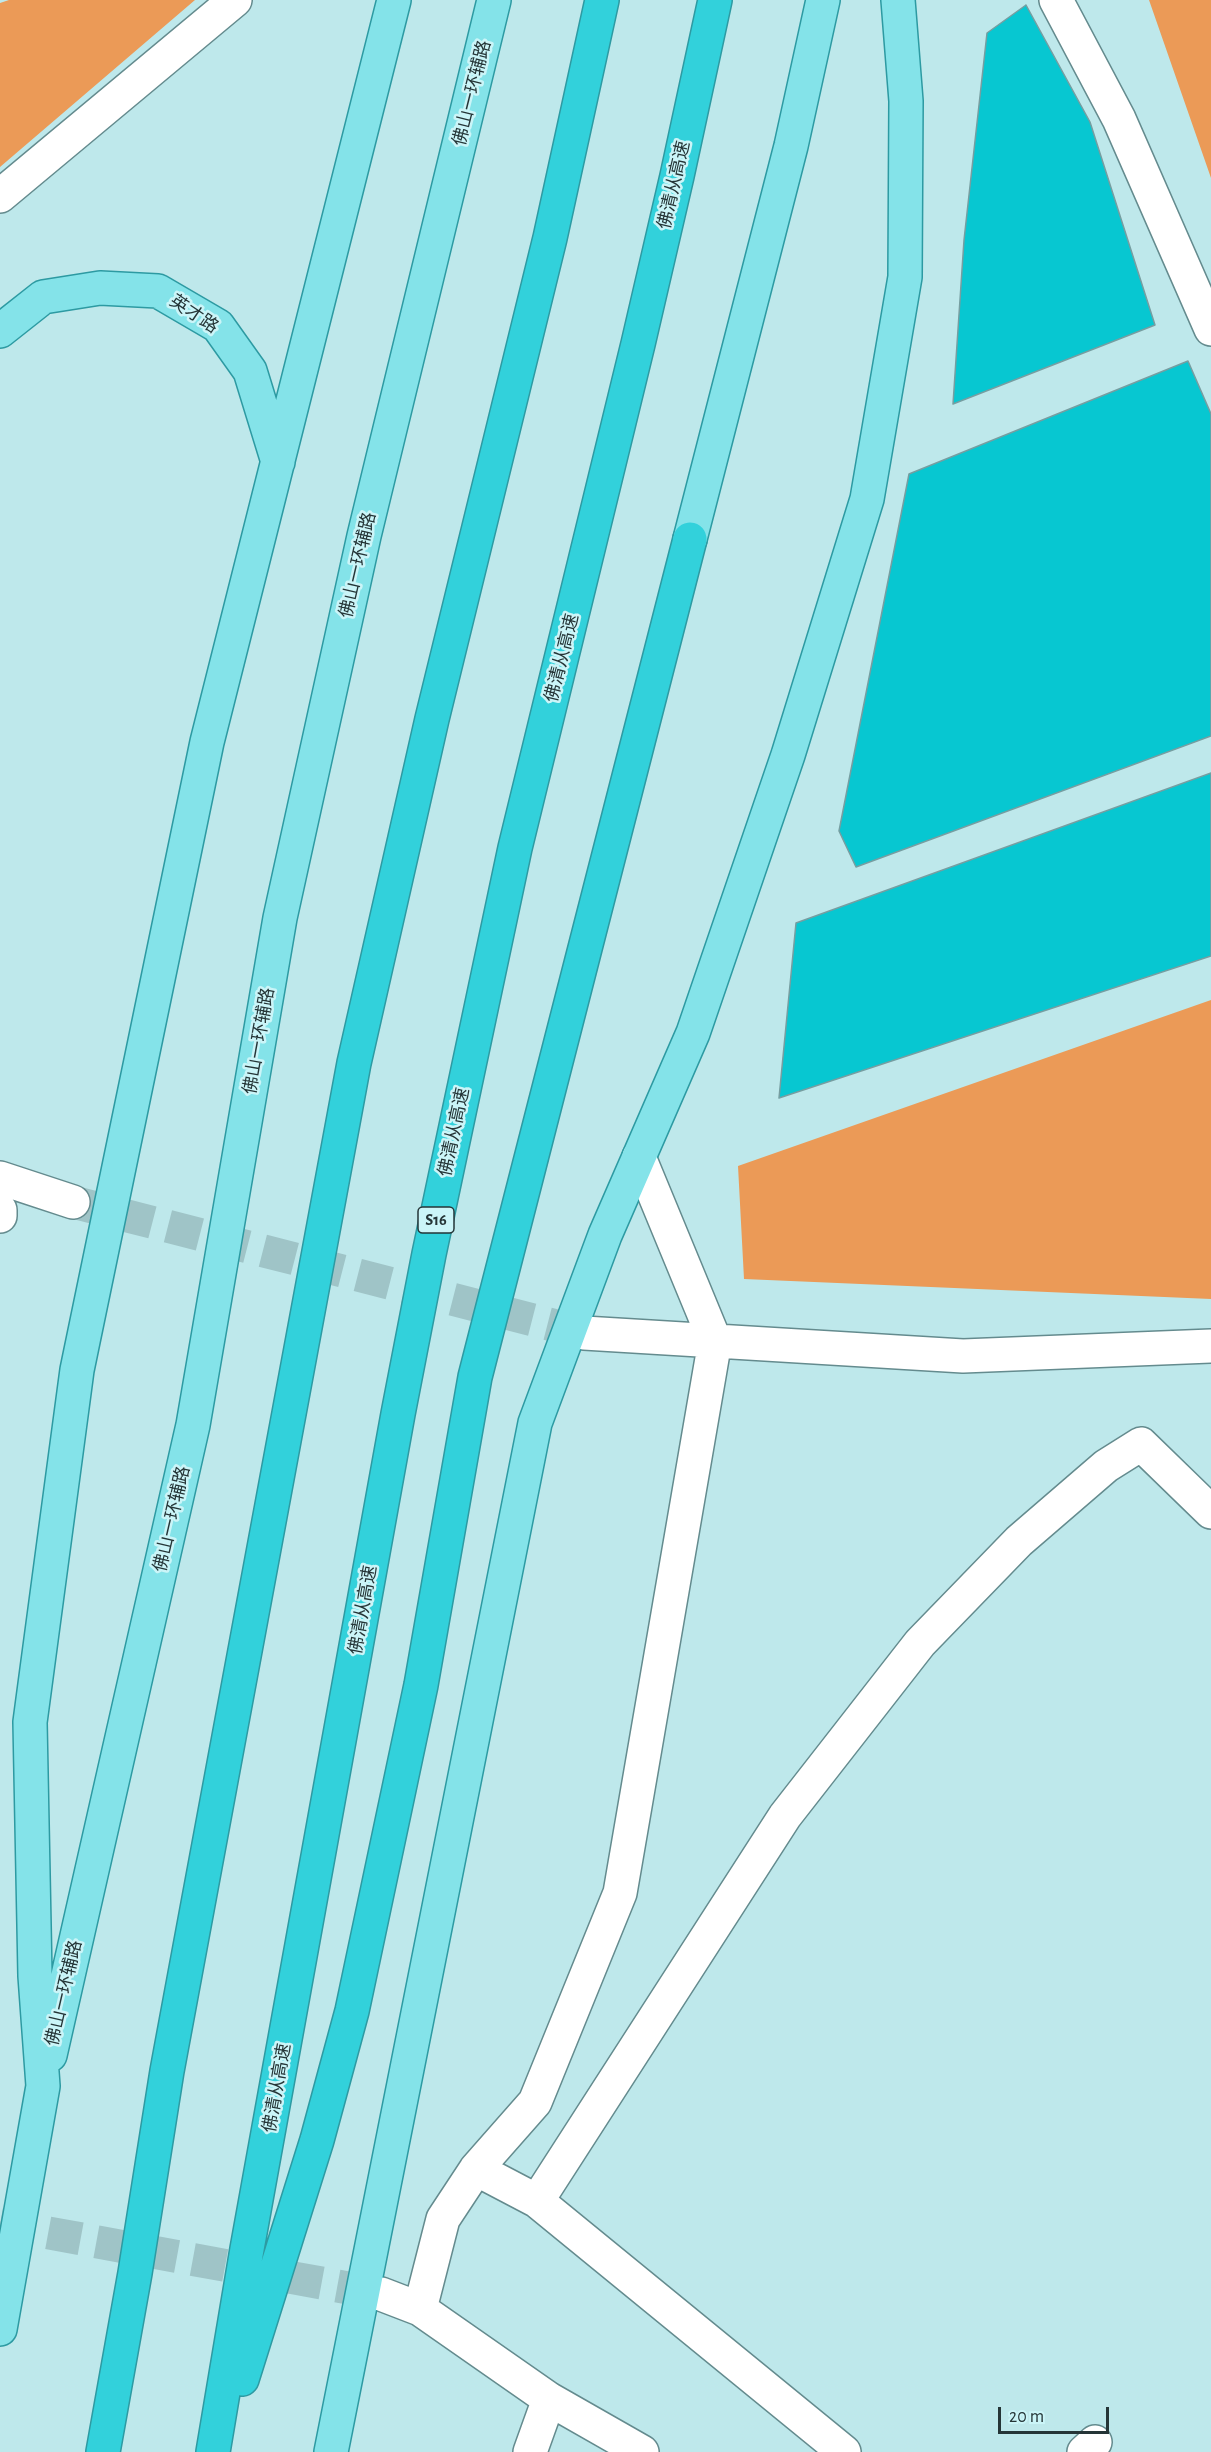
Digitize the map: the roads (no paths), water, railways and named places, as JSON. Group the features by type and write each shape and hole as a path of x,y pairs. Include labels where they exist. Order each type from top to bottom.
{"highway":[{"path":"103,2452 135,2273 167,2071 354,1063 432,719 550,238 603,0"},
{"name":"佛清从高速","path":"213,2452 247,2249 429,1254 515,848 638,344 715,0"},
{"path":"219,2452 317,2140 352,2011 421,1685 475,1377 690,539"}],"main road":[{"path":"0,2329 43,2086 35,1976 30,1722 77,1370 207,742 394,0"},
{"name":"佛山一环辅路","path":"43,2086 194,1425 280,918 364,536 494,0"},
{"path":"690,539 791,146 824,0"},
{"path":"331,2452 535,1423 605,1235 696,1022 788,755 867,499 905,277 906,101 898,0"},
{"name":"英才路","path":"0,331 43,297 100,288 158,291 218,326 250,371 278,462"}],"street":[{"path":"0,196 235,0"},
{"path":"1056,0 1119,119 1211,328"},
{"path":"420,2309 443,2219 476,2169 535,2102 620,1893 715,1341 639,1157"},
{"path":"0,1178 73,1202"},
{"path":"0,1210 0,1216"},
{"path":"584,1333 963,1356 1211,1346"},
{"path":"537,2201 784,1816 920,1644 1018,1540 1106,1466 1141,1444 1211,1512"},
{"path":"476,2169 537,2201 844,2452"},
{"path":"381,2294 420,2309 549,2399 642,2452"},
{"path":"530,2452 549,2399"}],"tunnel":[{"path":"73,1202 584,1333"},
{"path":"0,2224 381,2294"}]}
